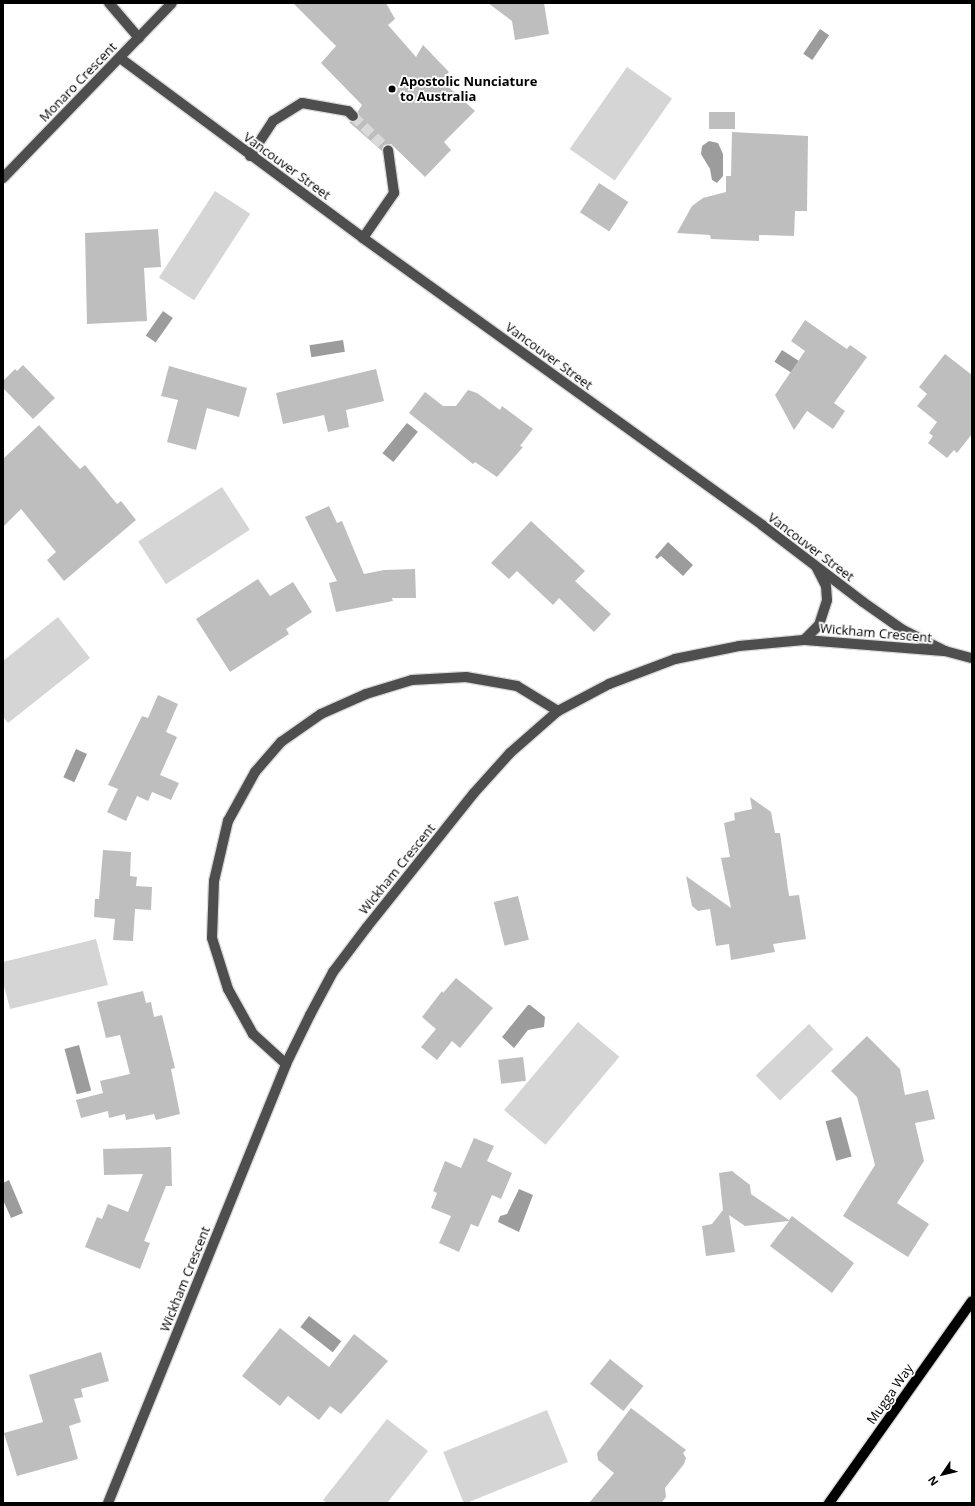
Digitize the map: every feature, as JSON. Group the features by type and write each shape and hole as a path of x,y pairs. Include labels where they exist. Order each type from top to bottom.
{"main road":[{"name":"Mugga Way","path":"829,1503 972,1301"}],"street":[{"path":"109,3 139,38"},
{"name":"Monaro Crescent","path":"3,178 172,3"},
{"name":"Vancouver Street","path":"120,58 250,156 903,630 945,651 972,658"},
{"path":"250,156 273,121 302,103 348,111 353,116"},
{"path":"363,238 394,193 388,150"},
{"name":"Wickham Crescent","path":"804,640 819,625 827,600 826,586 815,565"},
{"name":"Wickham Crescent","path":"108,1503 286,1064 333,972 474,793 510,753 558,711 609,684 674,659 739,646 804,640 945,651"},
{"path":"286,1064 253,1034 228,990 212,938 214,881 228,821 255,772 281,742 321,714 366,694 412,680 466,677 517,686 558,711"}],"shaded area":[{"path":"820,29 829,35 812,60 803,54"},
{"path":"627,67 672,99 615,180 570,149"},
{"path":"709,141 718,143 723,154 723,176 717,183 712,180 710,169 701,154 702,146"},
{"path":"215,191 250,214 194,300 159,277"},
{"path":"163,311 173,318 156,342 146,336"},
{"path":"343,340 345,352 311,357 309,345"},
{"path":"782,350 810,368 802,380 774,362"},
{"path":"407,423 418,432 393,462 382,453"},
{"path":"222,487 250,530 166,584 138,541"},
{"path":"668,542 693,565 683,576 661,556 657,559 655,557"},
{"path":"58,617 90,658 8,723 3,717 3,661"},
{"path":"76,749 87,754 74,782 63,777"},
{"path":"96,939 108,985 10,1009 3,982 3,962"},
{"path":"528,1005 545,1017 544,1027 528,1030 514,1048 502,1037"},
{"path":"578,1022 619,1057 545,1145 504,1110"},
{"path":"809,1024 833,1049 780,1101 756,1075"},
{"path":"79,1045 91,1090 77,1094 65,1049"},
{"path":"841,1117 852,1157 836,1161 826,1121"},
{"path":"9,1180 23,1213 11,1218 3,1200 3,1183"},
{"path":"519,1189 533,1195 519,1232 498,1222 500,1216 507,1214"},
{"path":"309,1316 341,1341 333,1352 300,1327"},
{"path":"547,1410 568,1462 464,1503 443,1452"},
{"path":"387,1419 428,1451 387,1503 327,1503 323,1500"}],"building":[{"path":"293,3 386,3 395,19 388,25 416,57 423,45 449,72 441,80 475,111 444,142 451,150 425,177 391,144 384,145 382,151 349,122 358,120 358,111 362,105 321,63 336,46"},
{"path":"488,3 544,3 549,34 515,40 512,21"},
{"path":"709,112 735,112 735,129 709,129"},
{"path":"732,132 808,136 807,211 795,211 794,236 759,235 759,241 711,239 710,235 677,233 692,206 703,198 726,192 726,176 731,176"},
{"path":"599,183 628,202 609,231 580,212"},
{"path":"158,229 161,267 144,268 147,321 87,324 85,233"},
{"path":"805,320 847,349 850,345 867,357 834,403 845,411 833,429 807,411 794,430 775,395 805,351 791,341"},
{"path":"945,354 972,375 972,434 957,453 954,450 947,458 928,443 933,436 929,433 937,422 917,406 927,394 919,387"},
{"path":"23,365 55,398 33,419 3,388 3,381 15,369 17,371"},
{"path":"169,366 247,388 239,417 207,408 196,450 167,442 178,400 161,396"},
{"path":"376,369 384,401 346,410 349,427 328,432 324,415 283,424 276,393"},
{"path":"468,390 477,393 500,410 502,406 533,429 520,446 523,447 497,477 475,462 473,464 409,413 425,392 443,406 456,406"},
{"path":"39,425 80,469 85,465 117,504 121,501 136,520 64,581 47,560 56,552 21,509 3,527 3,459"},
{"path":"329,506 337,523 342,521 364,574 384,570 415,569 416,598 392,598 393,601 336,612 329,583 337,581 305,517"},
{"path":"531,521 585,571 575,581 611,614 594,632 559,598 553,605 517,571 509,579 491,563"},
{"path":"258,579 270,596 293,582 312,612 286,629 289,634 230,672 196,619"},
{"path":"158,695 178,704 166,732 177,737 160,775 179,783 171,800 152,792 148,801 137,796 126,821 107,812 118,789 108,785 142,716 148,718"},
{"path":"750,797 771,812 775,833 780,833 789,896 799,895 806,939 773,944 775,952 731,960 729,944 716,946 710,909 698,911 692,906 686,876 731,908 721,858 730,857 724,823 735,820 734,813 752,809"},
{"path":"103,850 131,852 130,876 137,877 136,886 152,887 151,910 135,909 133,941 113,940 115,919 94,917 95,899 99,899"},
{"path":"518,896 529,940 505,946 494,902"},
{"path":"456,978 493,1008 460,1048 452,1041 437,1060 421,1047 436,1029 422,1017 442,991 443,993"},
{"path":"143,991 146,1003 151,1002 154,1017 162,1015 175,1068 171,1069 180,1114 156,1120 154,1114 126,1120 125,1114 109,1118 108,1111 81,1118 76,1100 103,1093 100,1081 130,1074 120,1035 106,1038 97,1002"},
{"path":"867,1036 900,1069 905,1095 928,1090 935,1119 915,1123 924,1161 897,1203 929,1224 908,1257 843,1216 875,1165 857,1097 831,1071"},
{"path":"523,1057 526,1081 501,1084 498,1060"},
{"path":"474,1138 494,1146 487,1161 512,1173 501,1199 492,1195 478,1227 471,1224 459,1252 439,1243 451,1216 431,1208 437,1193 433,1191 445,1161 461,1168"},
{"path":"171,1147 172,1186 166,1186 144,1241 150,1243 140,1269 85,1247 97,1217 102,1219 108,1204 128,1212 143,1174 104,1175 103,1149"},
{"path":"732,1171 750,1185 751,1194 789,1220 792,1216 854,1263 832,1293 770,1246 789,1221 745,1226 729,1215 735,1252 706,1256 702,1226 712,1224 723,1210 719,1173"},
{"path":"280,1328 329,1367 354,1334 388,1361 341,1414 330,1406 319,1420 288,1396 280,1406 242,1376"},
{"path":"101,1352 109,1381 81,1389 83,1397 74,1399 81,1422 69,1426 78,1459 17,1476 4,1433 43,1422 29,1375"},
{"path":"610,1359 643,1386 623,1411 590,1384"},
{"path":"631,1408 686,1450 683,1453 686,1458 684,1464 665,1488 666,1497 662,1502 589,1503 614,1473 598,1460 597,1453"}],"tunnel":[{"path":"353,116 388,150"}],"place":[{"name":"Apostolic Nunciature to Australia","path":"392,89"}]}
